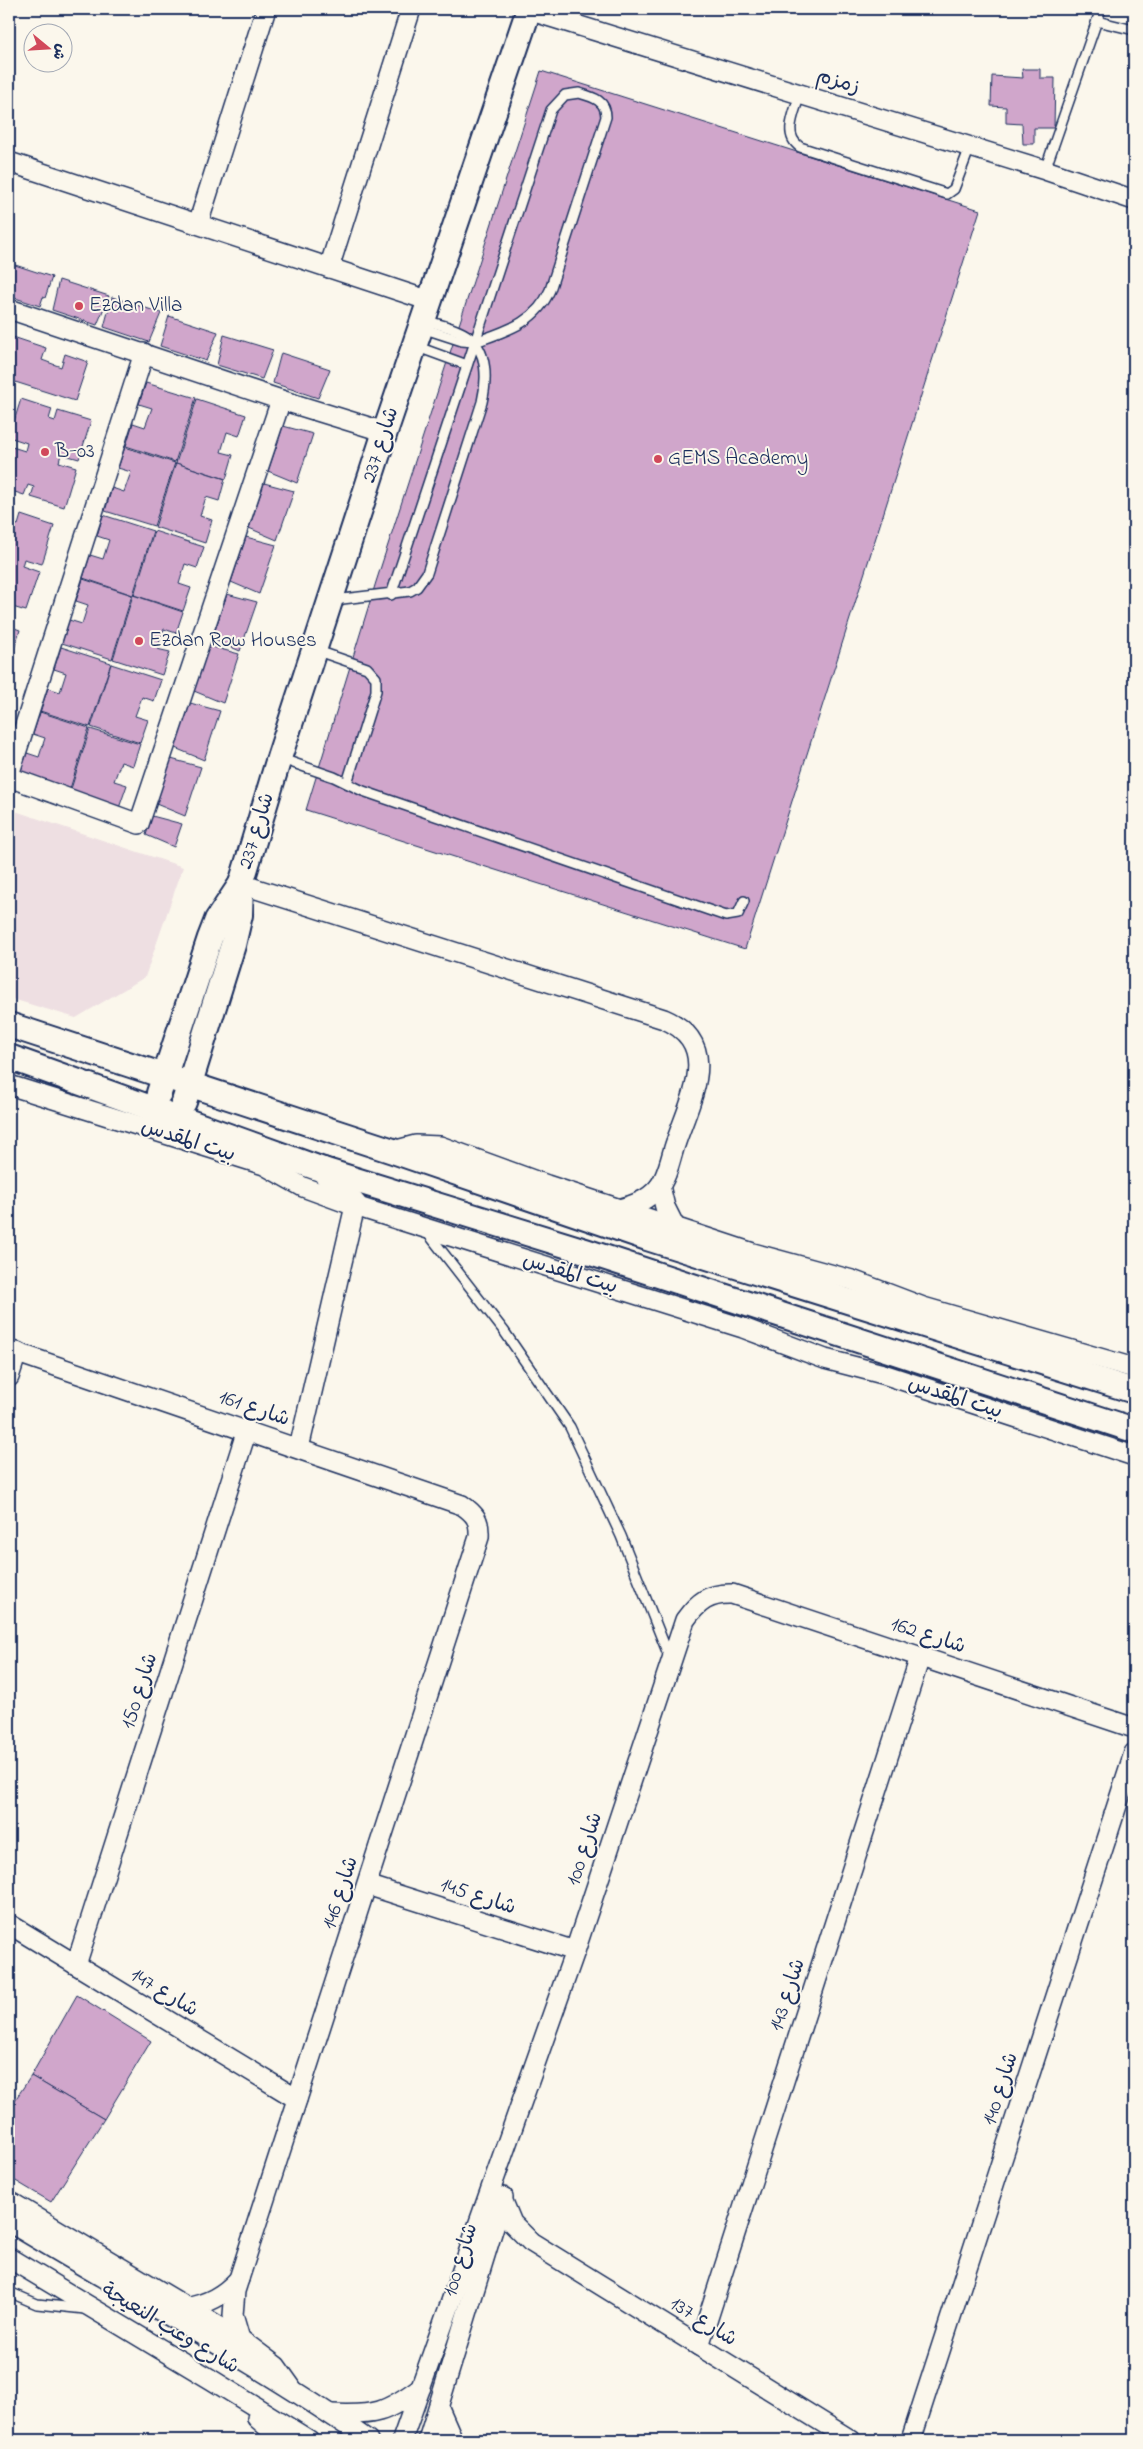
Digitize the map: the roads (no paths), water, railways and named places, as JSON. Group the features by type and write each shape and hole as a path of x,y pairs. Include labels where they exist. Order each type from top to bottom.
{"street":[{"path":"198,224 266,9"},
{"path":"329,268 411,9"},
{"name":"زمزم","path":"528,10 970,146 1134,200"},
{"name":"شارع 237","path":"179,1118 233,945 240,915 241,884 279,758 385,432 528,10"},
{"path":"9,162 329,268 422,324"},
{"path":"9,309 281,400 385,432"},
{"path":"144,353 14,739 9,776 139,824 281,400"},
{"path":"241,884 674,1024 684,1030 694,1044 698,1060 698,1071 660,1186 643,1201 618,1208"},
{"name":"شارع 237","path":"154,1110 210,938 218,920 241,884"},
{"path":"9,1025 188,1086 393,1151 657,1241 1134,1391"},
{"name":"بيت المقدس","path":"9,1058 323,1170 586,1251 1134,1430"},
{"name":"بيت المقدس","path":"9,1085 264,1165 303,1187 355,1206 743,1328 825,1359 883,1374 1134,1456"},
{"path":"393,1151 416,1145 440,1146 761,1255 852,1280 923,1307 1134,1368"},
{"path":"299,1448 355,1206 323,1170"},
{"path":"660,1186 665,1207 675,1227"},
{"path":"9,1376 13,1351"},
{"name":"شارع 161","path":"13,1351 462,1505 474,1513 478,1521"},
{"path":"1034,1397 1092,1403 1134,1413"},
{"name":"شارع 150","path":"76,1965 247,1430"},
{"name":"شارع 146","path":"240,2338 234,2315 235,2291 238,2279 368,1885 479,1537 478,1521"},
{"name":"شارع 162","path":"707,1597 732,1594 1134,1728"},
{"name":"شارع 100","path":"402,2440 575,1951 684,1620 694,1606 707,1597"},
{"name":"شارع 143","path":"699,2346 920,1657"},
{"name":"شارع 140","path":"911,2440 1134,1753"},
{"name":"شارع 145","path":"368,1885 575,1951"},
{"name":"شارع 147","path":"9,1924 297,2099"},
{"name":"شارع 100","path":"428,2440 502,2199 516,2122"},
{"name":"شارع 137","path":"502,2199 512,2223 531,2242 851,2440"},
{"name":"شارع وعب النعيجة","path":"9,2201 185,2308 240,2338 276,2366 293,2393"},
{"name":"شارع وعب النعيجة","path":"9,2222 95,2275 211,2340 293,2393 331,2414 368,2440"},
{"name":"شارع 137","path":"488,2248 509,2240 531,2242"},
{"name":"شارع وعب النعيجة","path":"9,2258 309,2440"},
{"name":"شارع 146","path":"185,2308 212,2301 222,2295 238,2279"},
{"path":"212,2380 282,2440"},
{"path":"331,2414 364,2416 395,2406 421,2387"},
{"path":"439,2408 453,2440"}],"lane":[{"path":"1045,170 1101,9"},
{"path":"1097,21 1134,30"},
{"path":"391,595 474,342 551,110 560,99 572,93 595,98 604,106 606,117 546,299 537,312 526,322 474,342"},
{"path":"800,94 789,132 792,142 800,147 947,194 954,189 970,146"},
{"path":"331,600 410,592 417,587 427,573 485,390 484,365 474,342 467,335 422,324"},
{"path":"422,324 467,364"},
{"path":"315,650 367,668 376,678 376,691 348,784"},
{"path":"279,758 363,791 726,916 738,914 744,901"},
{"path":"425,1228 504,1331 570,1427 621,1536 671,1662"},
{"path":"9,2292 37,2304 93,2310"}],"place":[{"name":"Ezdan Villa","path":"79,306"},
{"name":"B-03","path":"45,452"},
{"name":"GEMS Academy","path":"658,459"},
{"name":"Ezdan Row Houses","path":"139,641"}]}
